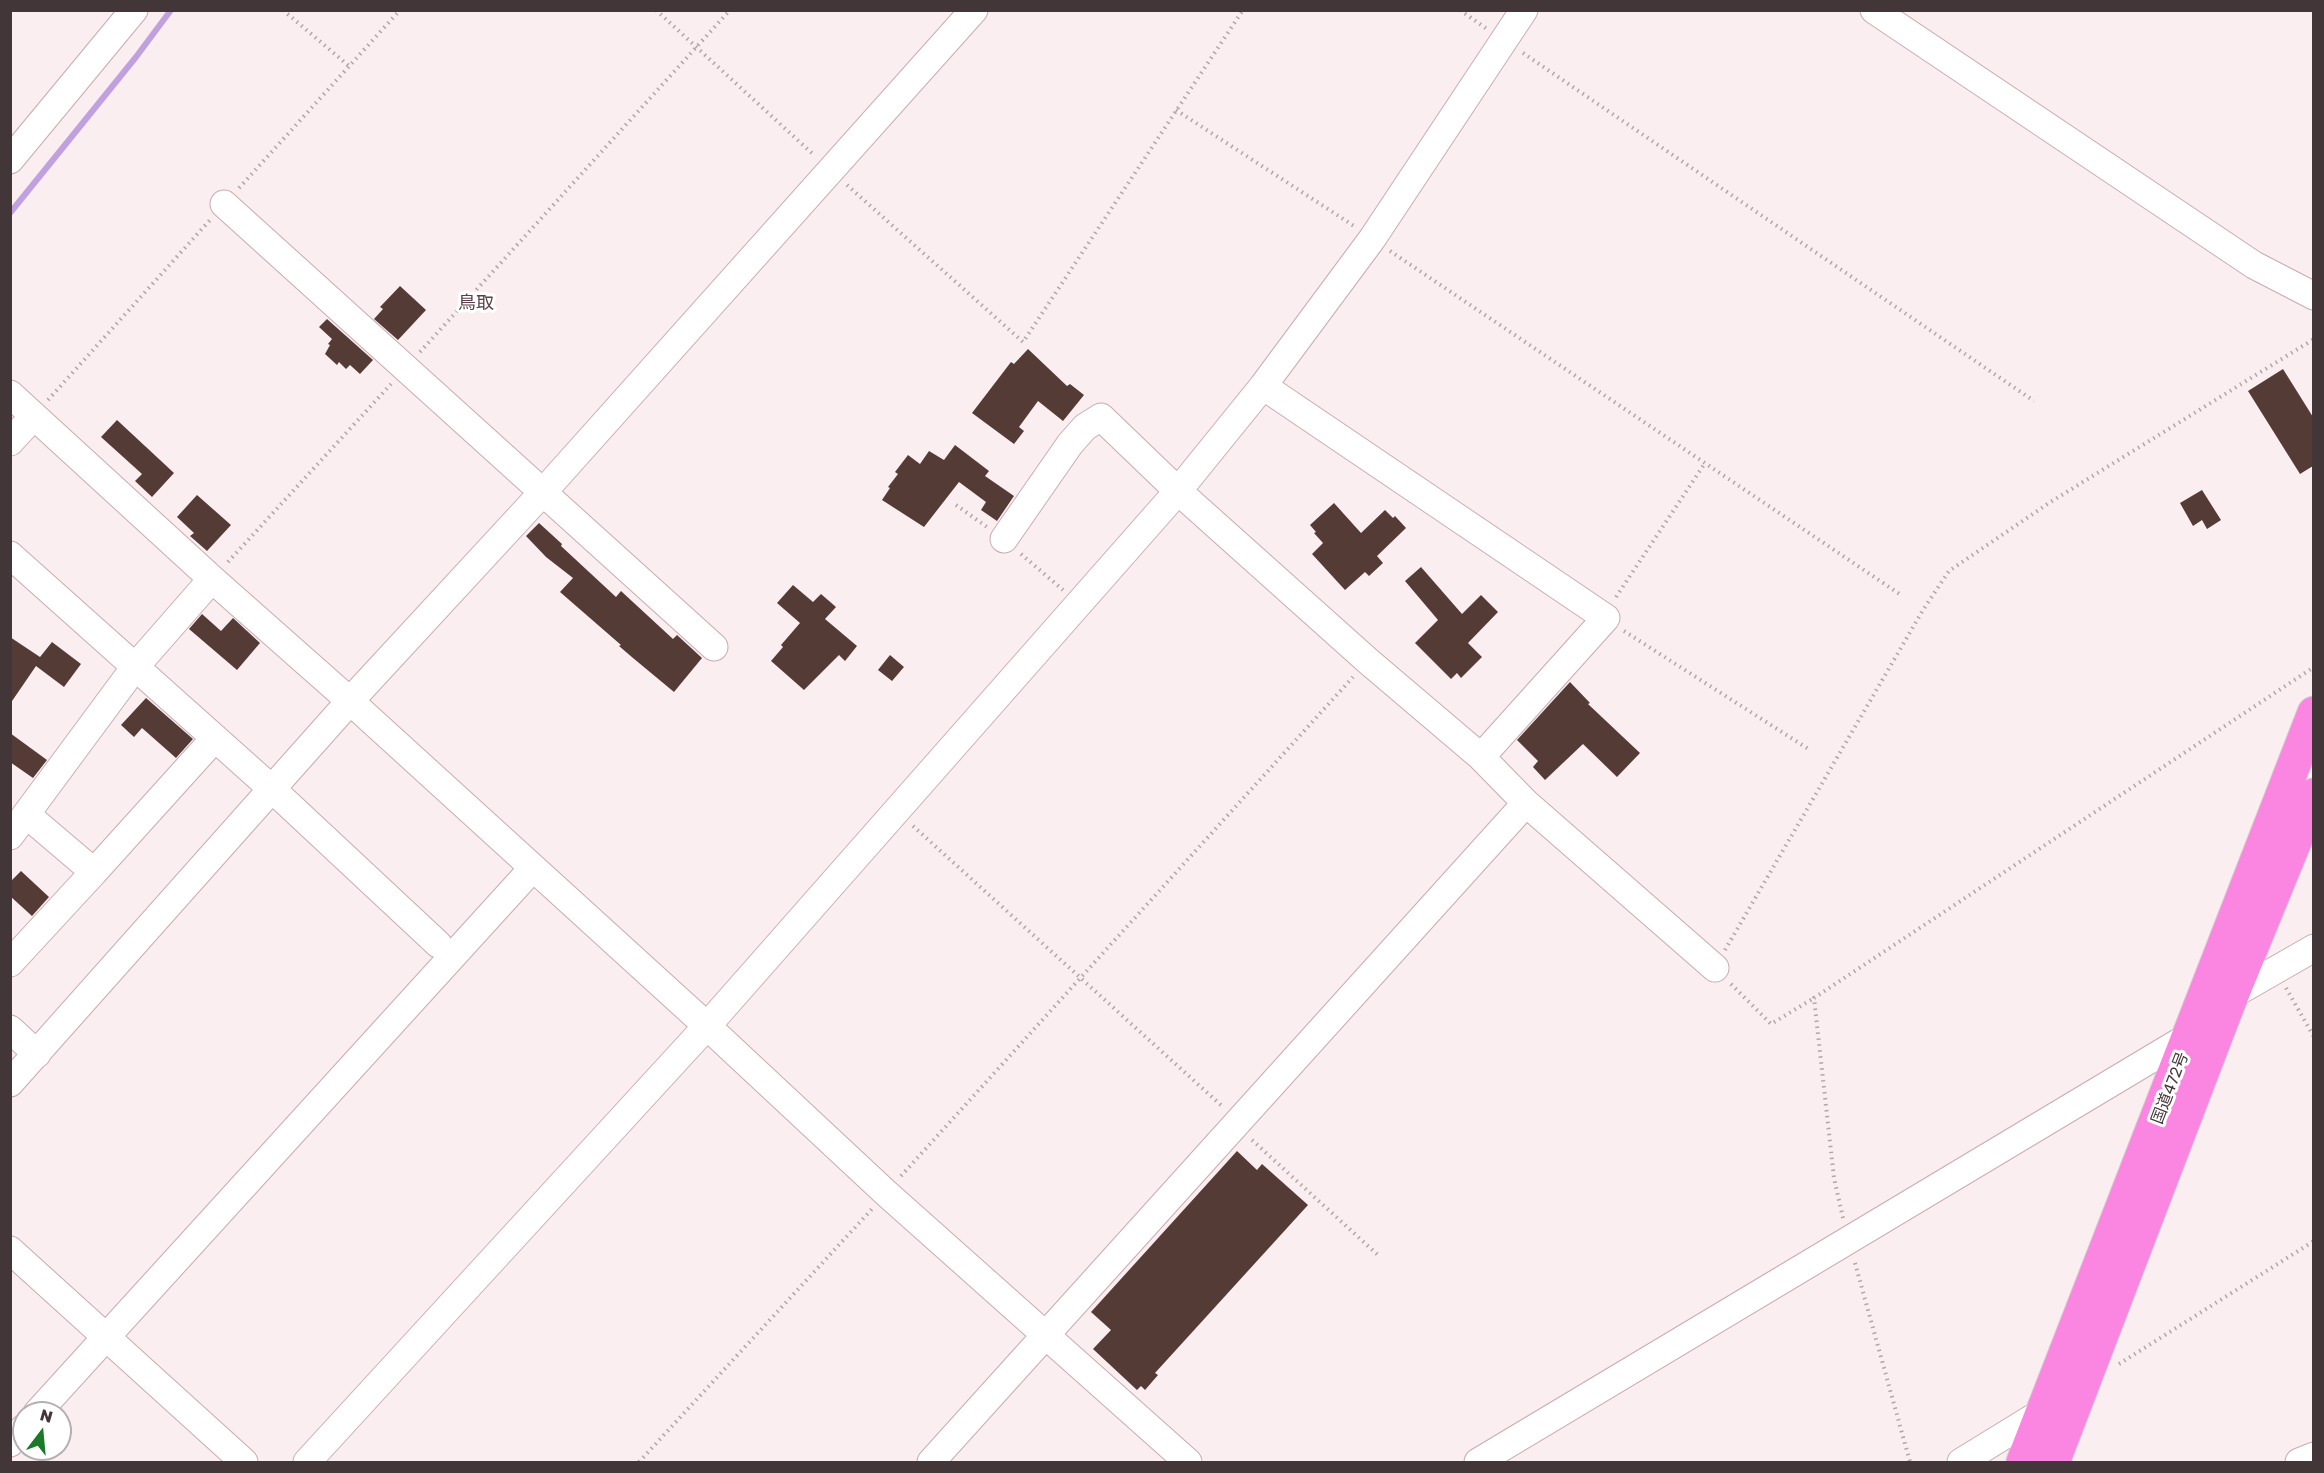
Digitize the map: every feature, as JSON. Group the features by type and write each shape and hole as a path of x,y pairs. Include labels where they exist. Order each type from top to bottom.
{"highway":[{"name":"国道472号","path":"2024,1462 2191,1035 2313,713"},
{"name":"国道472号","path":"2053,1462 2232,995 2313,795"}],"street":[{"path":"10,160 134,10"},
{"path":"10,1083 350,701 544,491 974,10"},
{"path":"307,1462 707,1026 1178,491 1263,386 1372,239 1524,10"},
{"path":"1874,10 2245,259 2313,296"},
{"path":"224,204 407,367 714,647"},
{"path":"1263,386 1604,617 1481,757"},
{"path":"10,394 707,1026 886,1193 1188,1462"},
{"path":"10,442 34,416"},
{"path":"1004,539 1070,444 1084,427 1101,417 1178,491 1368,661 1481,757 1526,803 1715,968"},
{"path":"16,572 135,667 272,789 438,944"},
{"path":"94,872 19,825 135,667 212,579"},
{"path":"10,963 215,738"},
{"path":"931,1462 1526,803"},
{"path":"49,1401 532,869"},
{"path":"2232,995 2313,948"},
{"path":"10,1029 37,1054"},
{"path":"1478,1462 2191,1035"},
{"path":"10,1250 244,1462"},
{"path":"1960,1462 2044,1411"},
{"path":"2299,1462 2313,1456"}],"path":[{"path":"283,10 349,66"},
{"path":"212,579 730,10"},
{"path":"1023,342 1244,10"},
{"path":"1460,10 2034,401"},
{"path":"1176,110 1901,595"},
{"path":"2313,339 2049,503 1949,571 1923,609 1715,968 1771,1024 1814,998 2313,667"},
{"path":"1705,463 1604,617 1810,750"},
{"path":"639,1462 1368,661"},
{"path":"897,812 1379,1256"},
{"path":"2276,971 2313,1037"},
{"path":"1814,998 1834,1178 1848,1241 1910,1462"},
{"path":"2084,1386 2313,1241"}],"building":[{"path":"400,286 426,310 398,340 374,319 383,309 380,307"},
{"path":"327,319 373,360 360,374 350,365 346,369 339,362 337,365 325,354 332,339 319,327"},
{"path":"1028,349 1067,386 1070,384 1084,395 1063,421 1038,401 1019,427 1024,431 1014,444 972,413 1011,362 1014,364"},
{"path":"2283,369 2313,417 2313,466 2300,474 2248,391"},
{"path":"117,420 174,473 152,497 135,481 142,474 101,437"},
{"path":"955,445 989,471 985,476 1014,496 997,521 981,510 986,502 959,482 924,527 882,500 898,474 895,472 908,455 920,464 929,451 944,460"},
{"path":"2202,490 2221,520 2207,529 2202,520 2193,526 2180,503"},
{"path":"197,495 231,525 207,551 190,536 194,533 177,517"},
{"path":"1334,503 1361,533 1385,510 1393,518 1395,516 1406,528 1377,556 1383,563 1369,576 1365,572 1345,590 1312,554 1323,543 1310,525"},
{"path":"539,523 616,597 621,591 673,639 677,635 702,658 674,692 560,592 573,578 546,557 526,536"},
{"path":"1421,567 1462,614 1481,595 1498,612 1468,643 1482,657 1461,678 1457,673 1451,679 1415,643 1438,620 1405,581"},
{"path":"793,585 813,602 821,594 836,607 825,619 857,646 845,661 839,655 804,690 771,661 800,623 777,603"},
{"path":"202,614 221,631 233,618 260,643 237,670 189,629"},
{"path":"10,637 40,657 52,642 81,664 64,687 36,666 10,704"},
{"path":"890,655 904,667 892,681 878,670"},
{"path":"1570,682 1590,703 1588,704 1640,753 1617,777 1583,744 1545,780 1533,767 1538,761 1517,740"},
{"path":"146,698 193,739 176,758 142,728 134,737 121,725"},
{"path":"10,733 47,760 33,778 10,762"},
{"path":"21,871 49,897 32,916 10,896 10,882"},
{"path":"1237,1151 1257,1170 1262,1164 1308,1205 1155,1373 1158,1375 1145,1390 1141,1386 1137,1390 1093,1349 1111,1330 1091,1312"}],"waterway":[{"path":"10,213 171,10"}],"district":[{"name":"鳥取","path":"476,303"}]}
